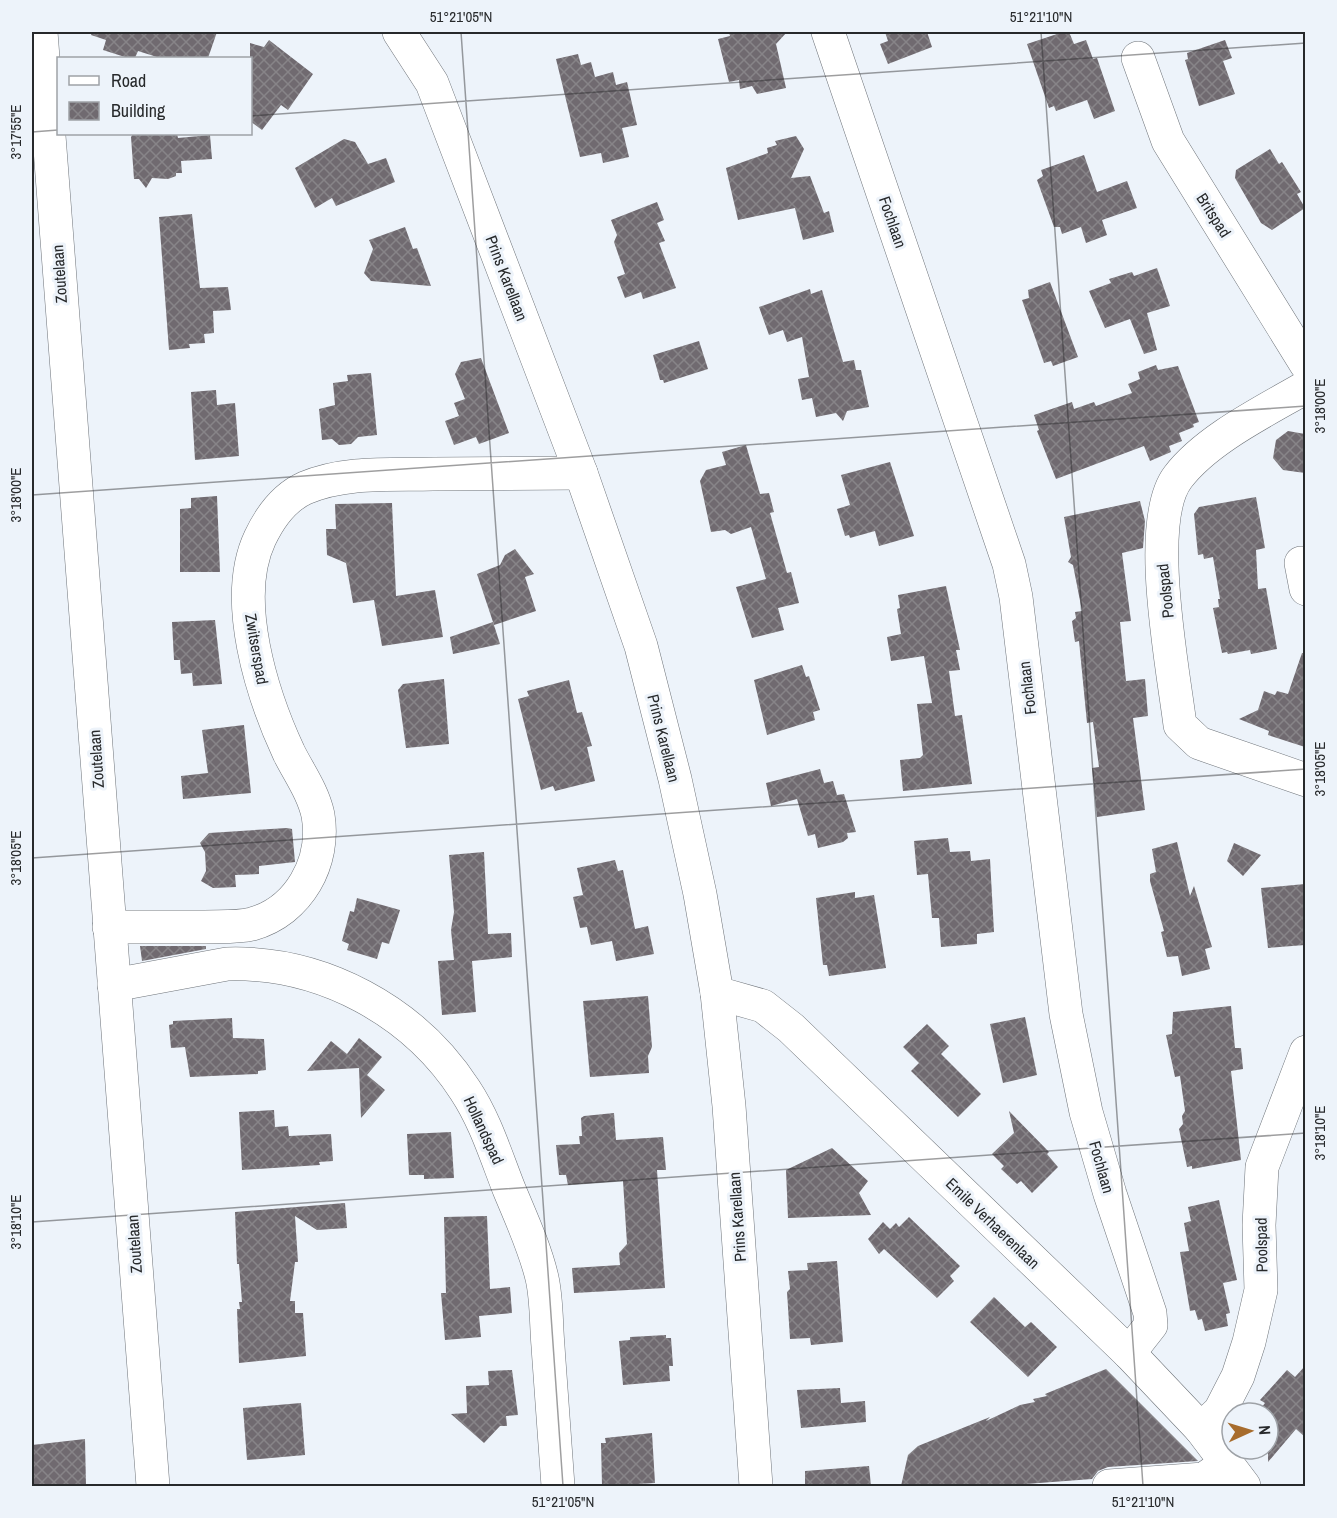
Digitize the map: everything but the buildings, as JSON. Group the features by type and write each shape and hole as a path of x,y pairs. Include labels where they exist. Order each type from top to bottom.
{"street":[{"name":"Zoutelaan","path":"41,32 153,1486"},
{"name":"Prins Karellaan","path":"399,32 432,83 581,473 641,646 682,811 717,993 729,1106 756,1486"},
{"name":"Fochlaan","path":"828,32 1009,564 1016,597 1066,1014 1074,1057 1110,1194 1150,1313 1151,1325 1129,1353"},
{"name":"Britspad","path":"1138,58 1168,141 1305,364"},
{"name":"Poolspad","path":"1305,387 1235,429 1193,461 1178,477 1168,494 1163,513 1160,552 1180,725 1199,742 1305,780"},
{"name":"Zwitserspad","path":"109,927 252,924 280,910 294,899 316,863 319,840 318,816 311,793 273,718 254,648 249,606 250,572 257,546 270,518 285,501 302,489 346,476 581,473"},
{"name":"Hollandspad","path":"114,985 227,964 244,963 293,970 349,989 385,1009 416,1031 442,1059 465,1089 483,1121 543,1280 558,1486"},
{"name":"Emile Verhaerenlaan","path":"717,993 764,1006 791,1028 1129,1353 1201,1429 1235,1475"},
{"name":"Poolspad","path":"1201,1429 1220,1411 1238,1376 1250,1342 1261,1290 1259,1225 1262,1167 1305,1052"},
{"path":"1109,1486 1235,1475"}]}
